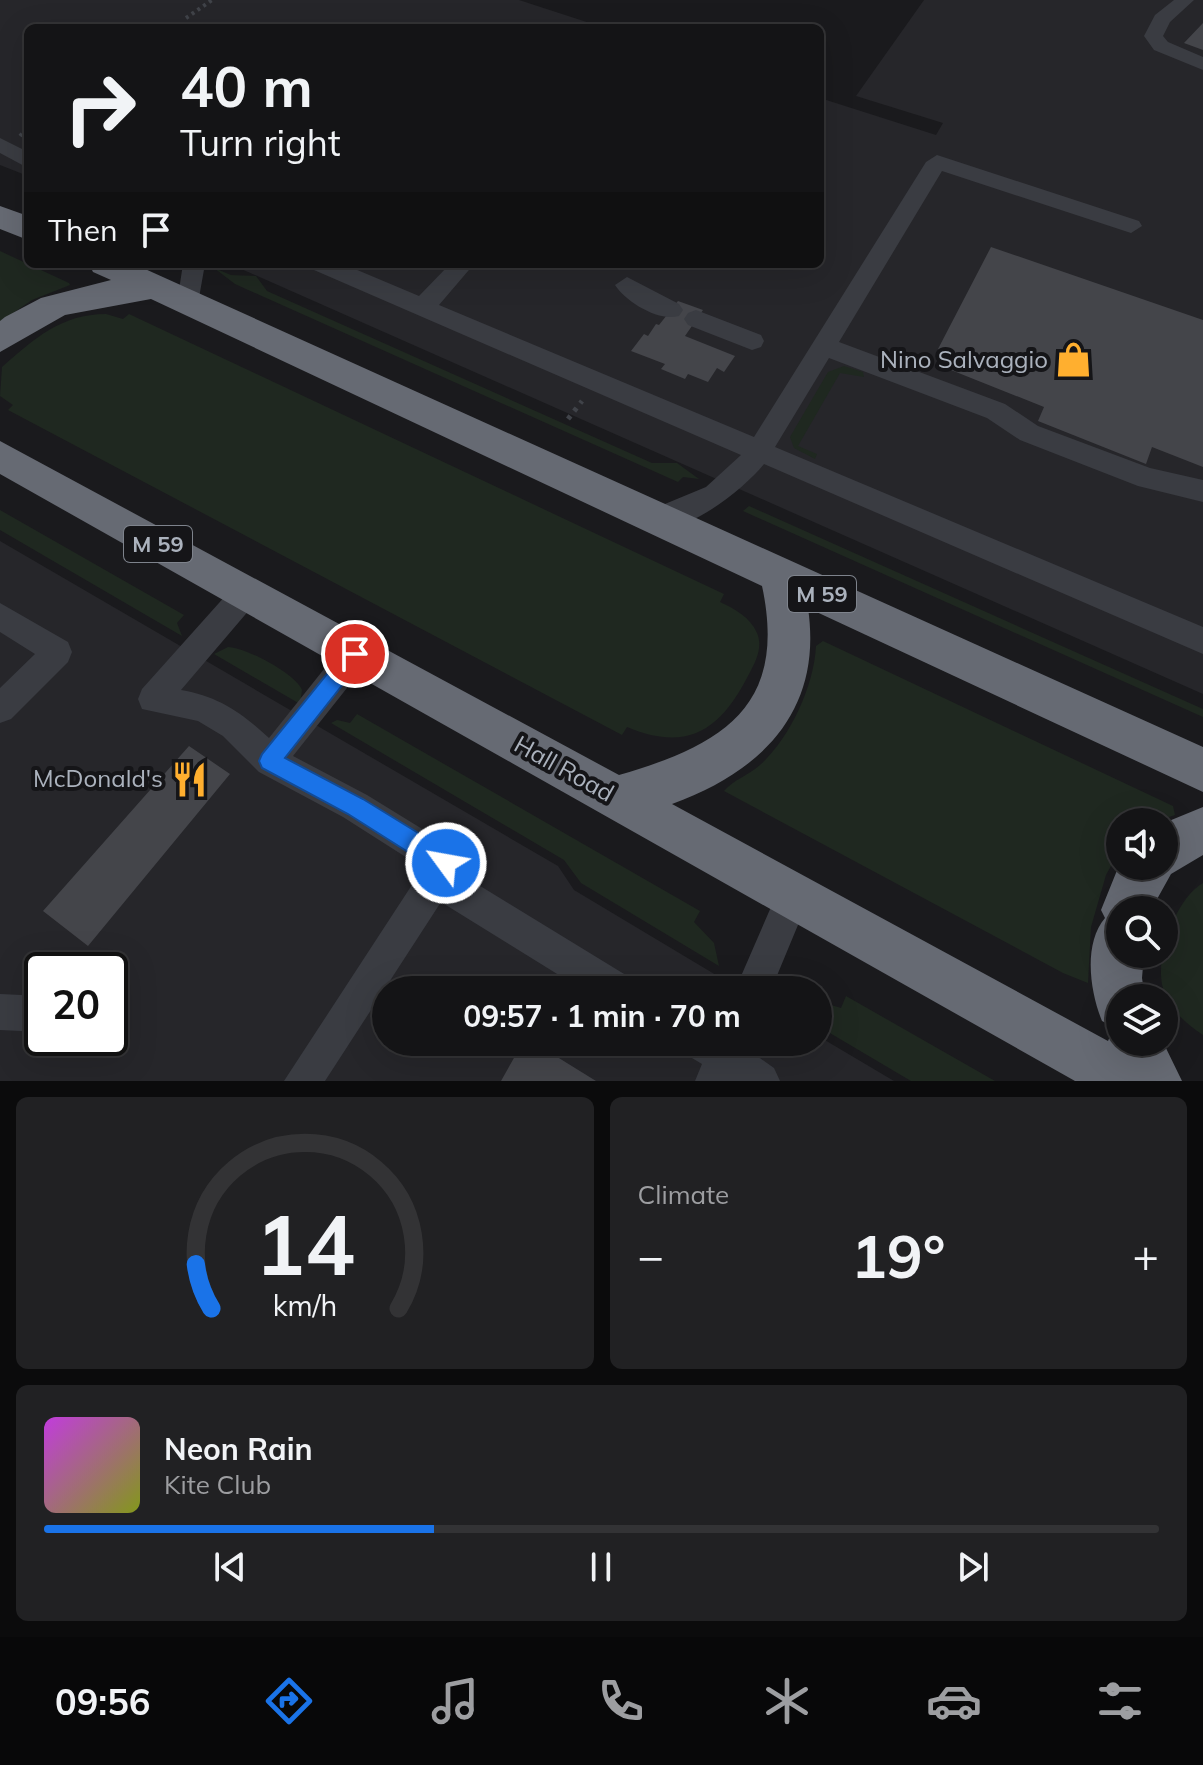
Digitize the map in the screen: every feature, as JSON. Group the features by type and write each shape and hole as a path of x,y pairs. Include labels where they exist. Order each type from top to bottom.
{"highway":[{"path":"0,216 24,227"},
{"name":"M 59","path":"119,268 179,285 658,519 1203,770"},
{"path":"0,339 30,316 62,301 179,285"},
{"name":"Hall Road","path":"0,456 1128,1081"},
{"path":"617,798 704,769 743,745 758,729 790,663 791,626 780,575"},
{"path":"1178,841 1203,831"},
{"path":"1142,1056 1155,1081"}],"lane":[{"path":"1185,0 1162,19 1153,36 1161,46 1203,64"},
{"path":"0,144 24,159"},
{"path":"658,519 727,489 759,451 937,162 1131,226"},
{"path":"332,268 1203,641"},
{"path":"424,306 459,268"},
{"path":"627,285 645,299 671,310"},
{"path":"696,319 752,341"},
{"path":"824,346 996,411 1029,433 1147,478 1203,491"},
{"path":"246,593 153,699 204,708 234,726 270,761 355,806 446,863 303,1081"},
{"path":"0,616 57,652 0,709"},
{"path":"270,761 355,654"},
{"path":"436,879 593,976"},
{"path":"759,976 793,896"},
{"path":"0,1012 24,1016"},
{"path":"718,1056 761,1081"}],"path":[{"path":"186,18 212,0"},
{"path":"568,419 588,392"}],"shaded area":[{"path":"0,0 519,0 593,24 24,24 24,174 0,165"},
{"path":"924,0 1203,0 1203,694 239,268 824,268 824,99 936,135 943,123 856,96"},
{"path":"0,251 24,262 24,268 37,268 69,283 32,300 0,322"},
{"path":"214,268 231,275 256,276 267,291 652,463 677,463 699,479 683,477 678,482 235,284"},
{"path":"106,314 123,319 129,314 724,594 720,602 746,618 759,638 759,649 752,669 727,709 701,731 668,737 627,727 622,735 8,410 13,405 0,396 2,367 37,338 62,323"},
{"path":"844,366 863,372 864,377 840,373 798,446 817,454 815,459 794,448 790,437 828,372"},
{"path":"749,506 1203,709 1203,717 743,511"},
{"path":"0,510 184,615 177,623 182,636 0,530"},
{"path":"0,541 558,866 574,890 718,976 372,976 372,1056 832,1056 832,1044 894,1081 0,1081"},
{"path":"823,641 1173,806 1106,808 1106,875 1091,927 1088,983 1063,973 724,791 760,765 781,741 811,678 816,646"},
{"path":"228,647 257,656 280,669 302,690 300,704 214,654"},
{"path":"357,714 700,911 694,922 714,943 719,966 581,883 564,860 331,723 337,720 350,723"},
{"path":"1203,883 1203,1035 1178,1014 1178,984 1162,984 1161,975 1162,968 1178,968 1178,912"},
{"path":"846,996 995,1081 911,1081 832,1034 832,1005 841,1008"}],"building":[{"path":"1203,23 1203,50 1184,43"},
{"name":"Nino Salvaggio","path":"991,247 1203,320 1203,467 1152,447 1146,464 1038,421 1044,407 951,370 938,349"},
{"path":"678,301 703,310 685,336 735,356 724,372 717,368 708,382 688,374 685,379 661,369 665,364 631,351 644,334 648,336 656,324 659,325"},
{"path":"189,746 230,774 88,946 43,911"},
{"path":"515,1056 556,1056 596,1081 501,1081"}],"place":[{"name":"Nino Salvaggio","path":"1074,360"},
{"name":"McDonald's","path":"189,779"}],"route":[{"path":"355,654 270,761 355,806 446,863"}]}
